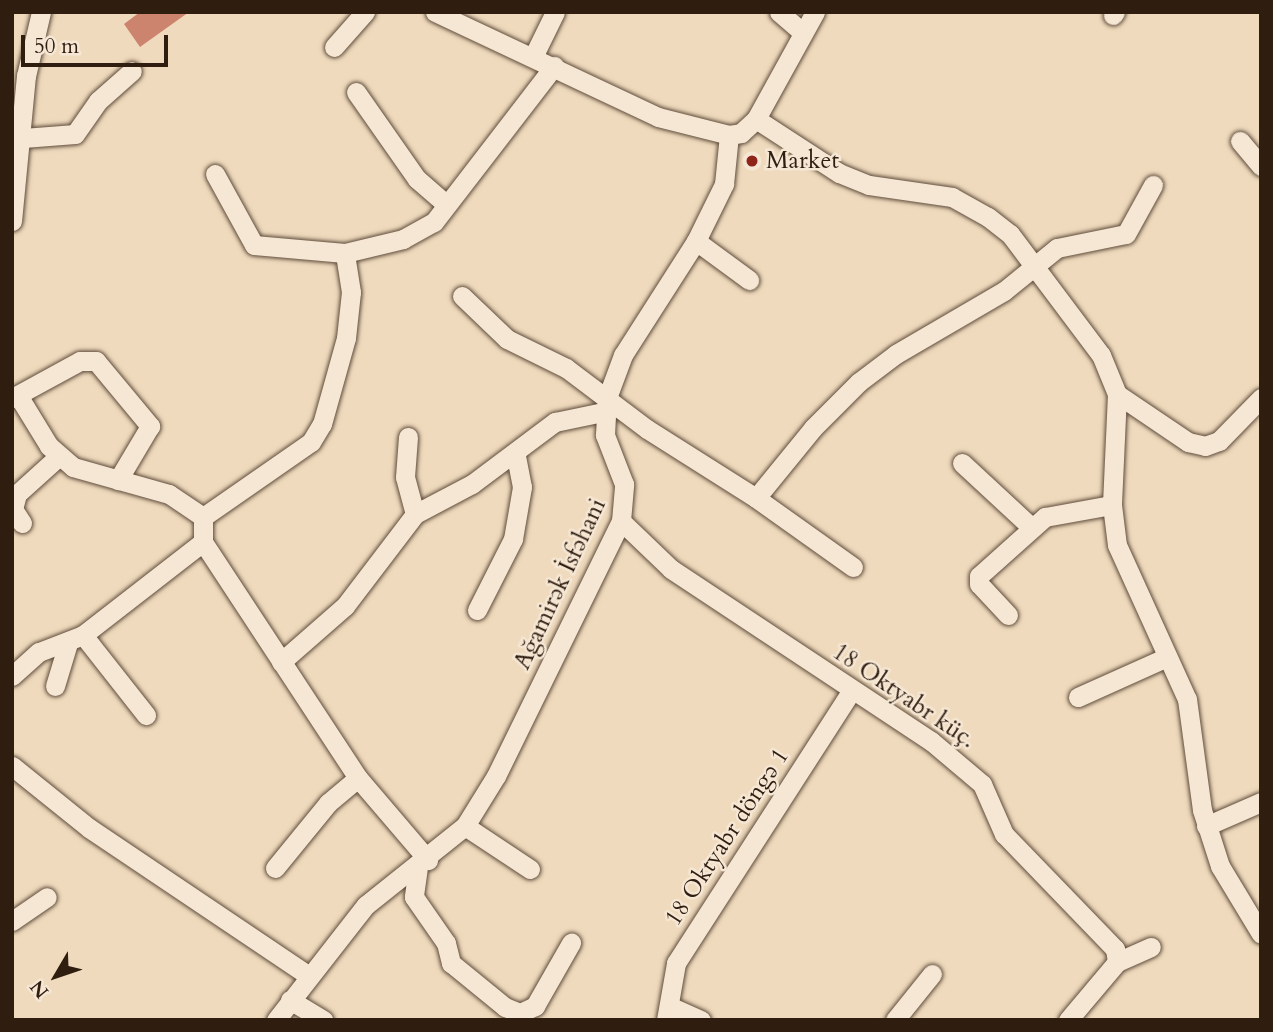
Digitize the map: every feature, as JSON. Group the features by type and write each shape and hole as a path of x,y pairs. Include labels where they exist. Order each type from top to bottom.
{"street":[{"path":"12,220 23,138 26,76 41,12"},
{"path":"334,47 365,12"},
{"path":"435,12 658,117 729,135 741,133 756,119 815,12"},
{"path":"533,57 555,12"},
{"path":"779,12 802,32"},
{"path":"215,174 254,244 345,253 422,231 554,66"},
{"path":"23,138 75,134 98,101 132,71"},
{"path":"356,92 417,179 446,204"},
{"path":"756,119 839,173 869,185 952,197 974,207 1010,234 1101,355 1117,394 1112,505 1128,575 1187,699 1206,826 1220,866 1261,933"},
{"path":"605,405 623,355 696,242 723,184 729,135"},
{"path":"1240,141 1261,166"},
{"path":"756,498 813,428 859,382 1058,248 1126,234 1153,185"},
{"path":"696,242 749,280"},
{"path":"203,517 293,457 323,424 346,338 351,292 345,253"},
{"path":"462,296 507,339 549,357 605,405 756,498 853,567"},
{"path":"118,480 150,426 96,361 80,361 16,397 58,457 118,480 169,494 203,517"},
{"path":"1117,394 1188,442 1205,446 1219,441 1261,398"},
{"path":"281,663 345,606 415,514 516,455 567,415 605,405"},
{"name":"Ağamirək İsfəhani","path":"276,1020 366,905 423,863 465,826 496,776 621,521 624,484 605,405"},
{"path":"408,437 405,477 415,514"},
{"path":"477,610 513,539 522,487 516,455"},
{"path":"22,523 13,509 17,494 58,457"},
{"path":"962,463 1031,526"},
{"path":"1008,615 979,584 979,576 1031,526 1061,511 1112,505"},
{"path":"203,517 203,542 358,778 423,863 414,897 446,943 451,963 505,1007 520,1013 535,1006 571,943"},
{"name":"18 Oktyabr küç.","path":"621,521 671,569 969,770 982,784 1004,834 1106,935 1117,962"},
{"path":"12,676 39,652 76,639 203,542"},
{"path":"55,686 76,639"},
{"path":"76,639 146,715"},
{"path":"1078,697 1167,657"},
{"name":"18 Oktyabr döngə 1","path":"668,1013 676,962 852,690"},
{"path":"12,766 89,828 309,976"},
{"path":"275,868 328,803 358,778"},
{"path":"1206,826 1261,802"},
{"path":"465,826 530,869"},
{"path":"12,921 47,897"},
{"path":"1068,1020 1117,962 1151,947"},
{"path":"895,1020 932,974"},
{"path":"290,1000 323,1020"},
{"path":"668,1013 701,1020"}],"building":[{"path":"140,12 189,12 140,47 124,24"}],"place":[{"name":"Market","path":"752,161"}]}
